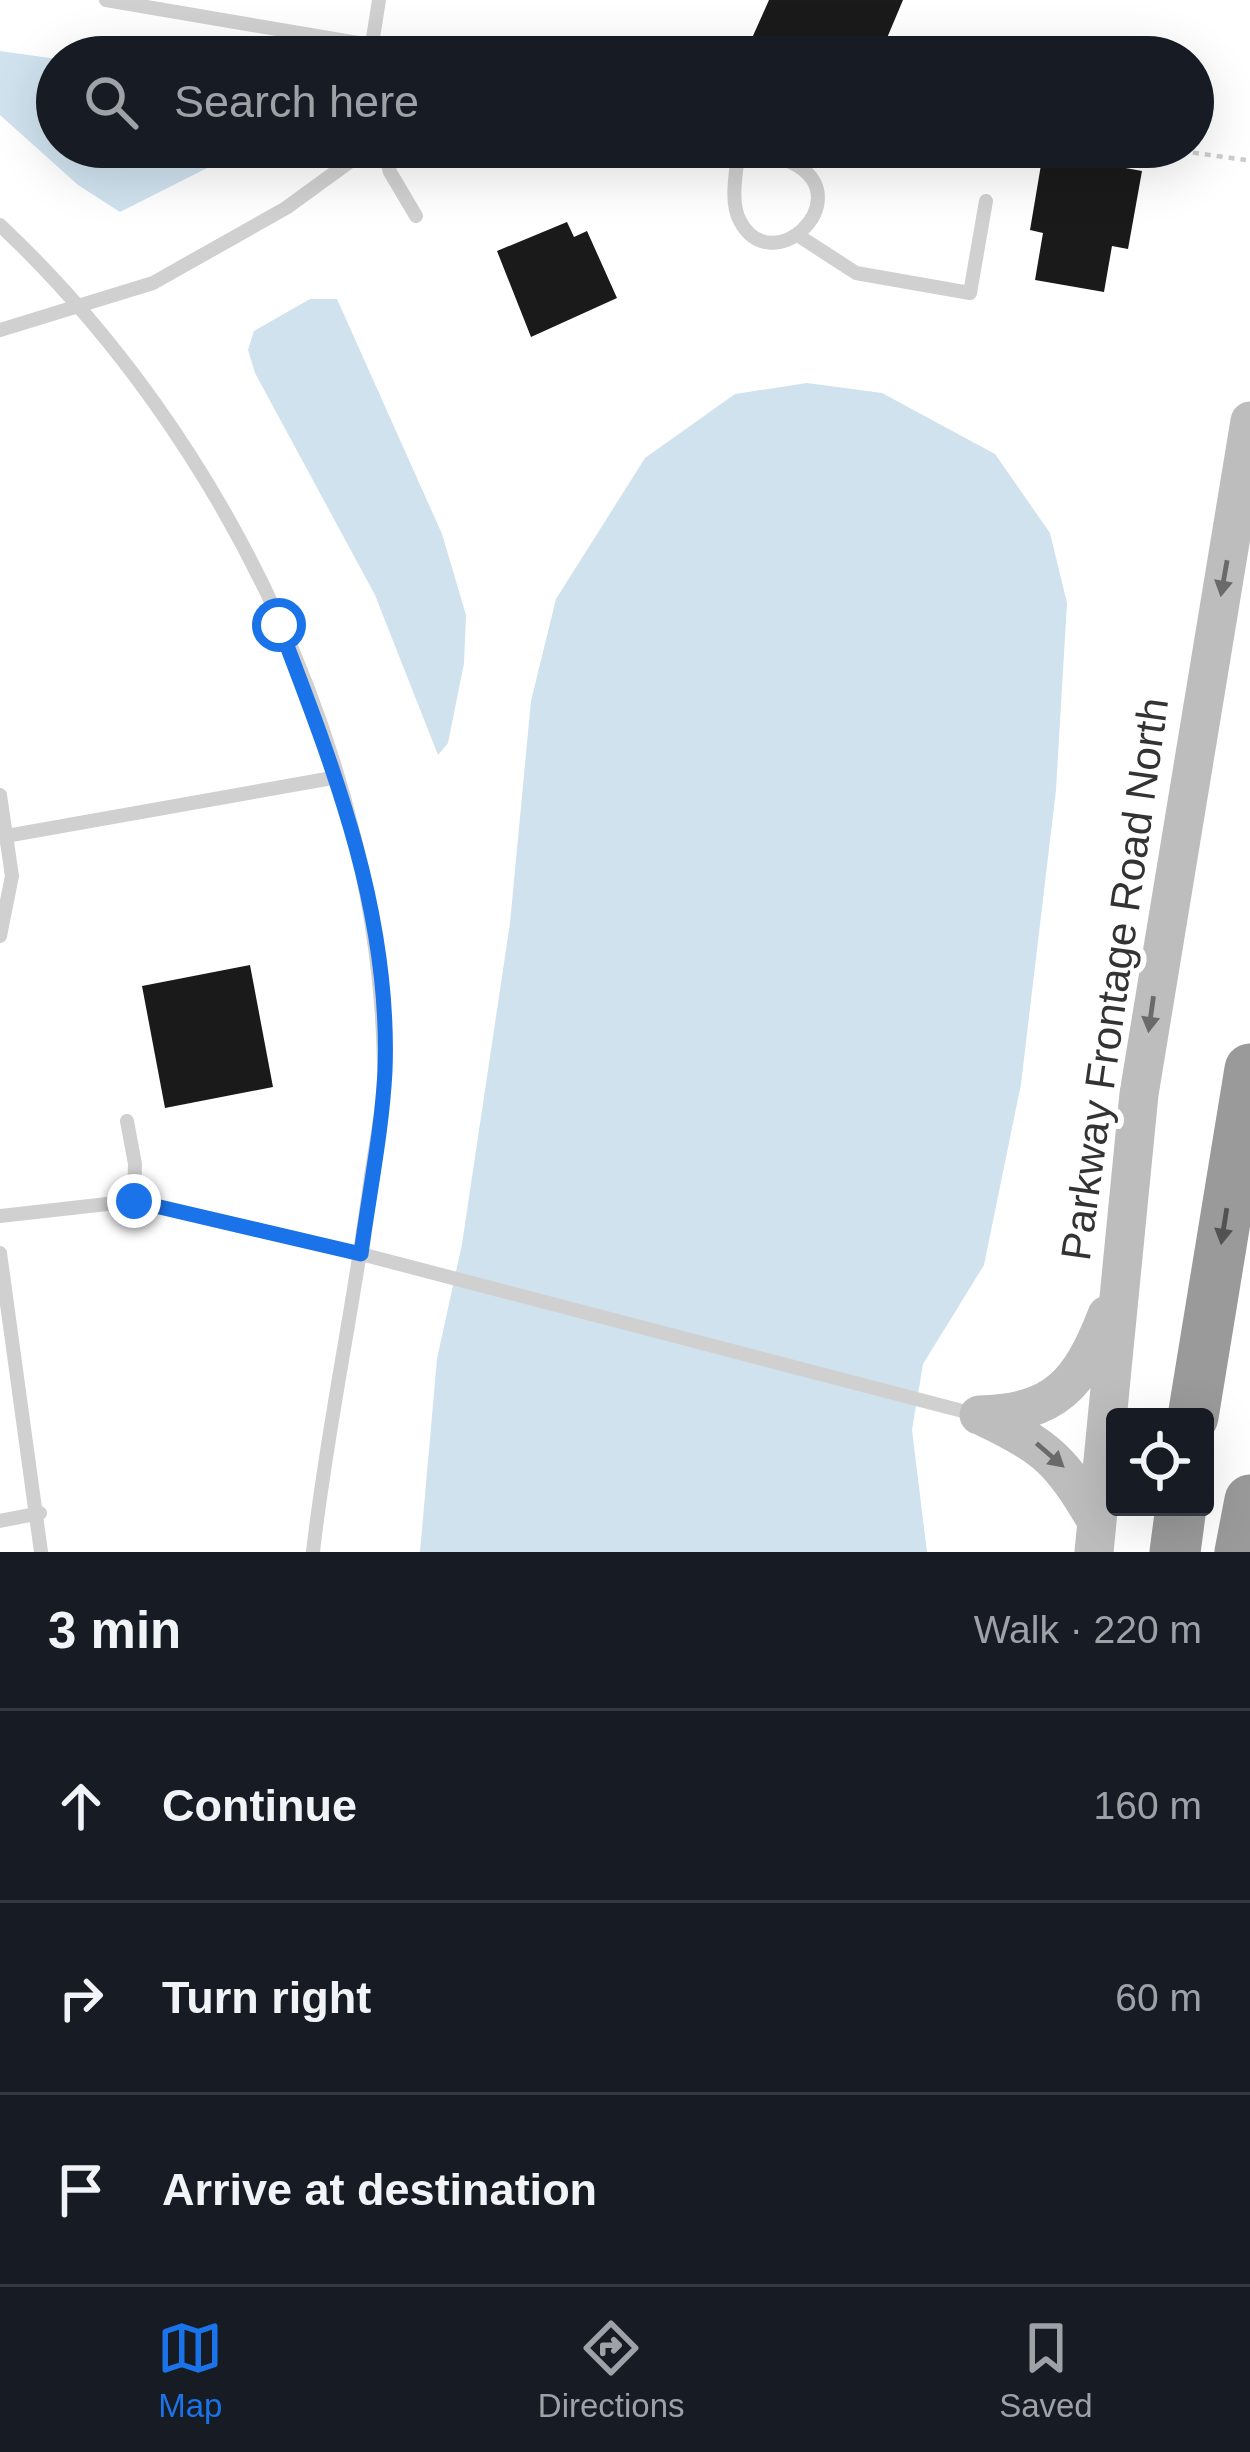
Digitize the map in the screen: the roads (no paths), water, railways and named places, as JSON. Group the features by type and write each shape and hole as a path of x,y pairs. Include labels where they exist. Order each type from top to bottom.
{"highway":[{"path":"1194,1408 1250,1069"},
{"path":"1240,1552 1250,1501"},
{"path":"1175,1552 1180,1516"}],"main road":[{"name":"Parkway Frontage Road North","path":"1095,1537 1120,1282 1168,898 1250,421"},
{"path":"979,1415 1017,1414 1054,1400 1078,1376 1120,1282"},
{"path":"979,1415 1037,1442 1064,1465 1095,1537"}],"lane":[{"path":"106,0 292,36"},
{"path":"373,36 379,0"},
{"path":"0,330 153,283 286,208 341,168"},
{"path":"390,168 416,216"},
{"path":"739,168 735,195 740,222 748,232 773,243 799,236 815,214 815,187 808,175 792,168"},
{"path":"799,236 830,262 856,273 970,293 986,201"},
{"path":"0,225 77,305 219,505 279,625 338,777 375,924 385,1070 361,1254 329,1418 313,1552"},
{"path":"4,837 338,777"},
{"path":"0,795 12,875 0,936"},
{"path":"127,1121 135,1164 134,1201"},
{"path":"0,1216 134,1201 361,1254 979,1415"},
{"path":"0,1253 40,1514 41,1552"},
{"path":"0,1521 40,1514"}],"water":[{"path":"0,51 36,56 36,147 0,115"},
{"path":"59,168 207,168 120,212"},
{"path":"310,299 337,299 442,534 466,615 464,663 448,743 438,755 375,595 255,373 248,350 254,331"},
{"path":"807,383 882,393 995,454 1050,533 1067,603 1056,790 1021,1084 984,1265 923,1364 912,1430 927,1552 420,1552 437,1359 462,1244 510,923 531,701 556,599 645,458 735,394"}]}
